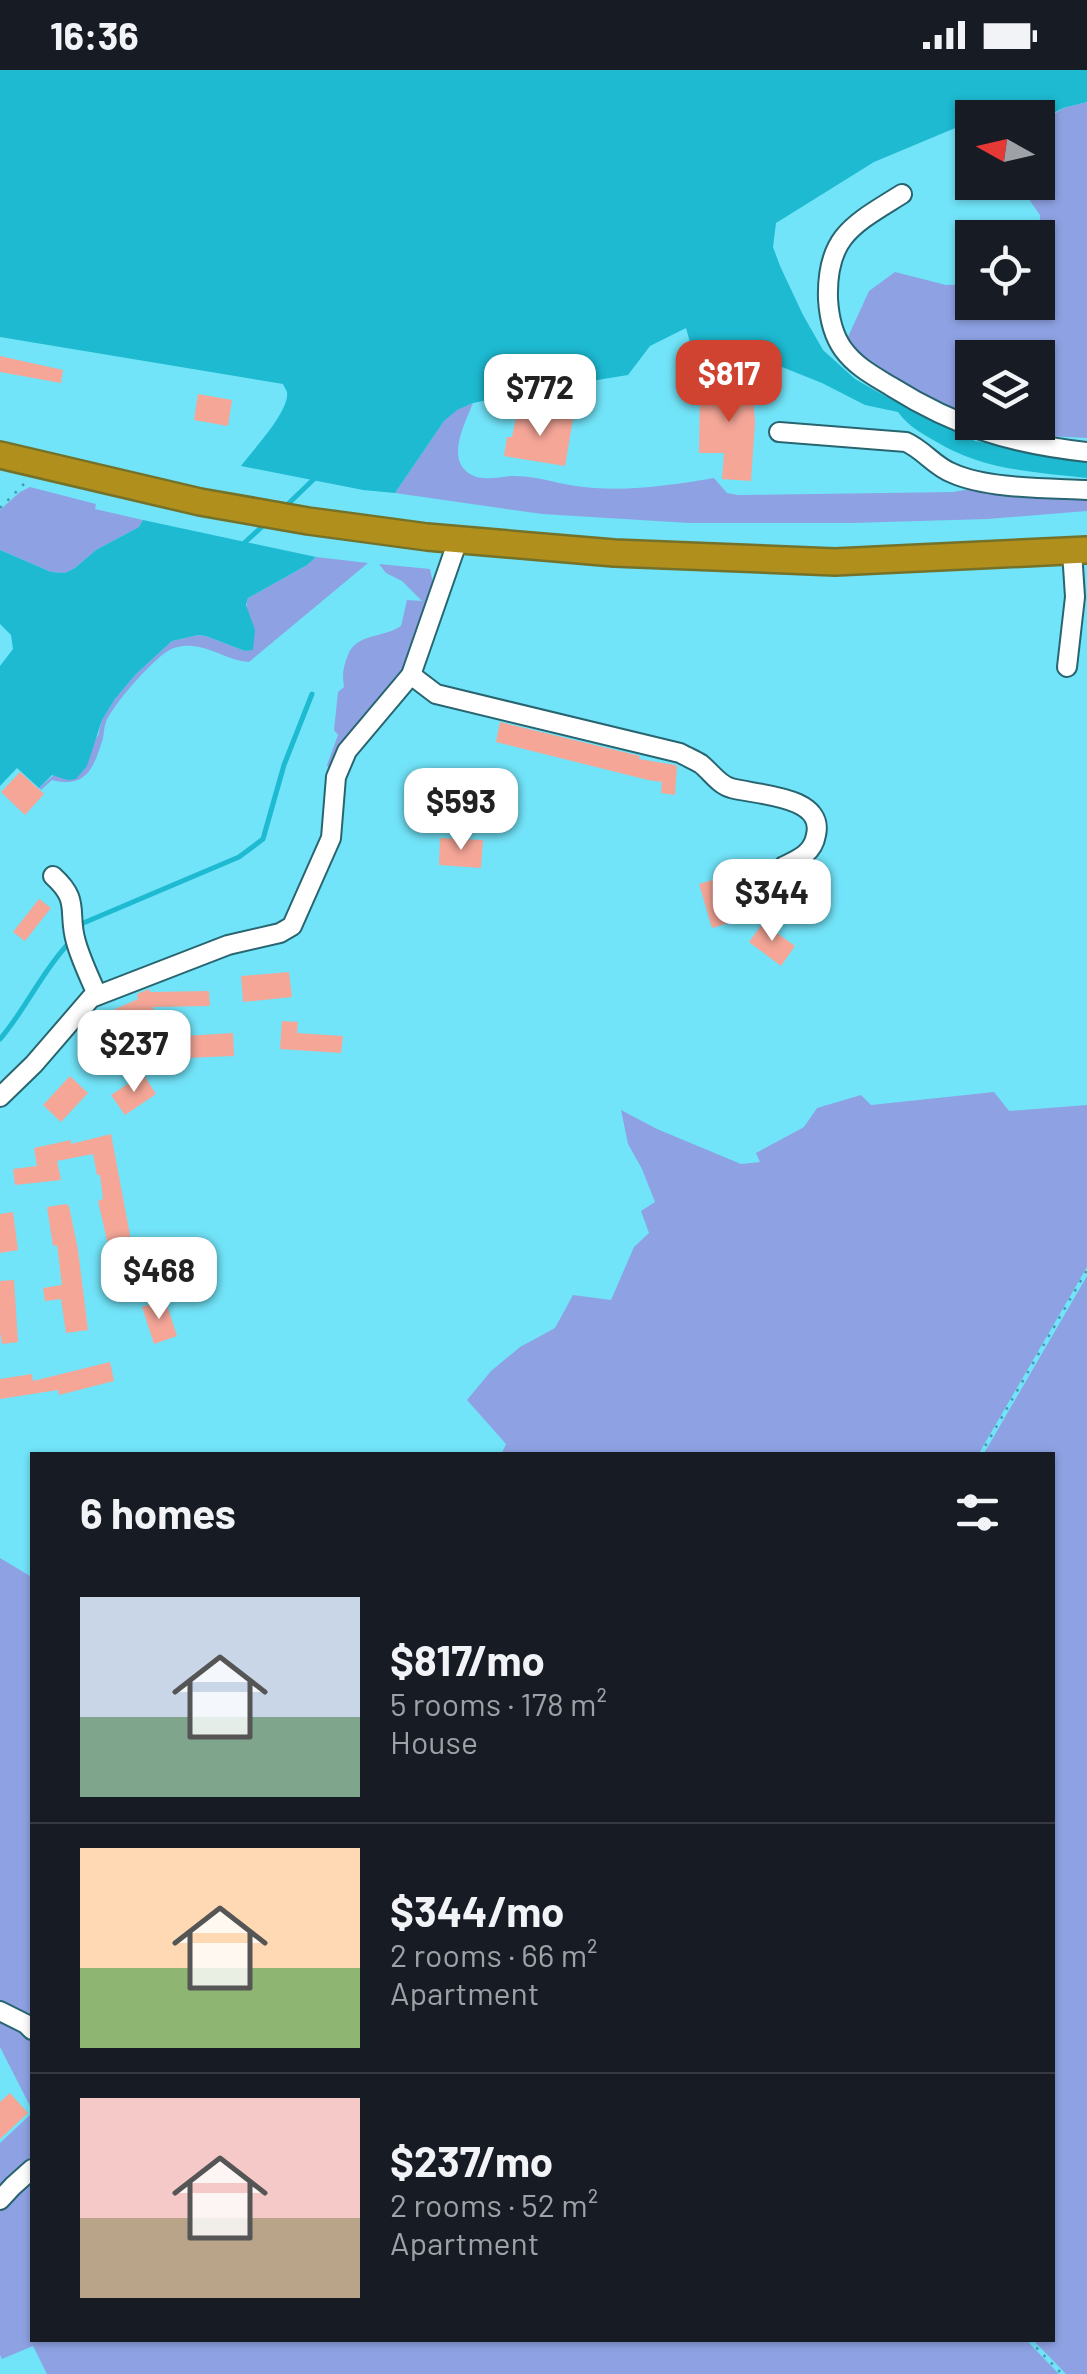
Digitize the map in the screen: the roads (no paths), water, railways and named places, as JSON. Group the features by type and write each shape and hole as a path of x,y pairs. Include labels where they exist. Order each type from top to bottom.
{"highway":[{"path":"0,454 200,502 308,521 458,540 614,553 835,562 1080,550"}],"street":[{"path":"902,194 856,222 840,242 827,271 828,307 834,334 844,350 859,367 902,393 978,431 1087,452"},
{"path":"778,432 906,442 920,448 951,473 1038,488 1087,490"},
{"path":"0,1097 91,998 228,945 292,926 330,838 336,777 347,751 410,675 458,540"},
{"path":"1067,666 1080,550"},
{"path":"410,675 436,694 680,753 700,764 727,788 790,800 808,811 817,823 816,837 810,850 784,866"},
{"path":"53,876 68,889 76,942 97,995"},
{"path":"0,2011 30,2028"},
{"path":"0,2200 30,2171"}],"waterway":[{"path":"286,506 317,476"},
{"path":"241,546 266,523"},
{"path":"81,924 239,857 263,839 284,765 312,694"},
{"path":"0,1039 68,944"}]}
